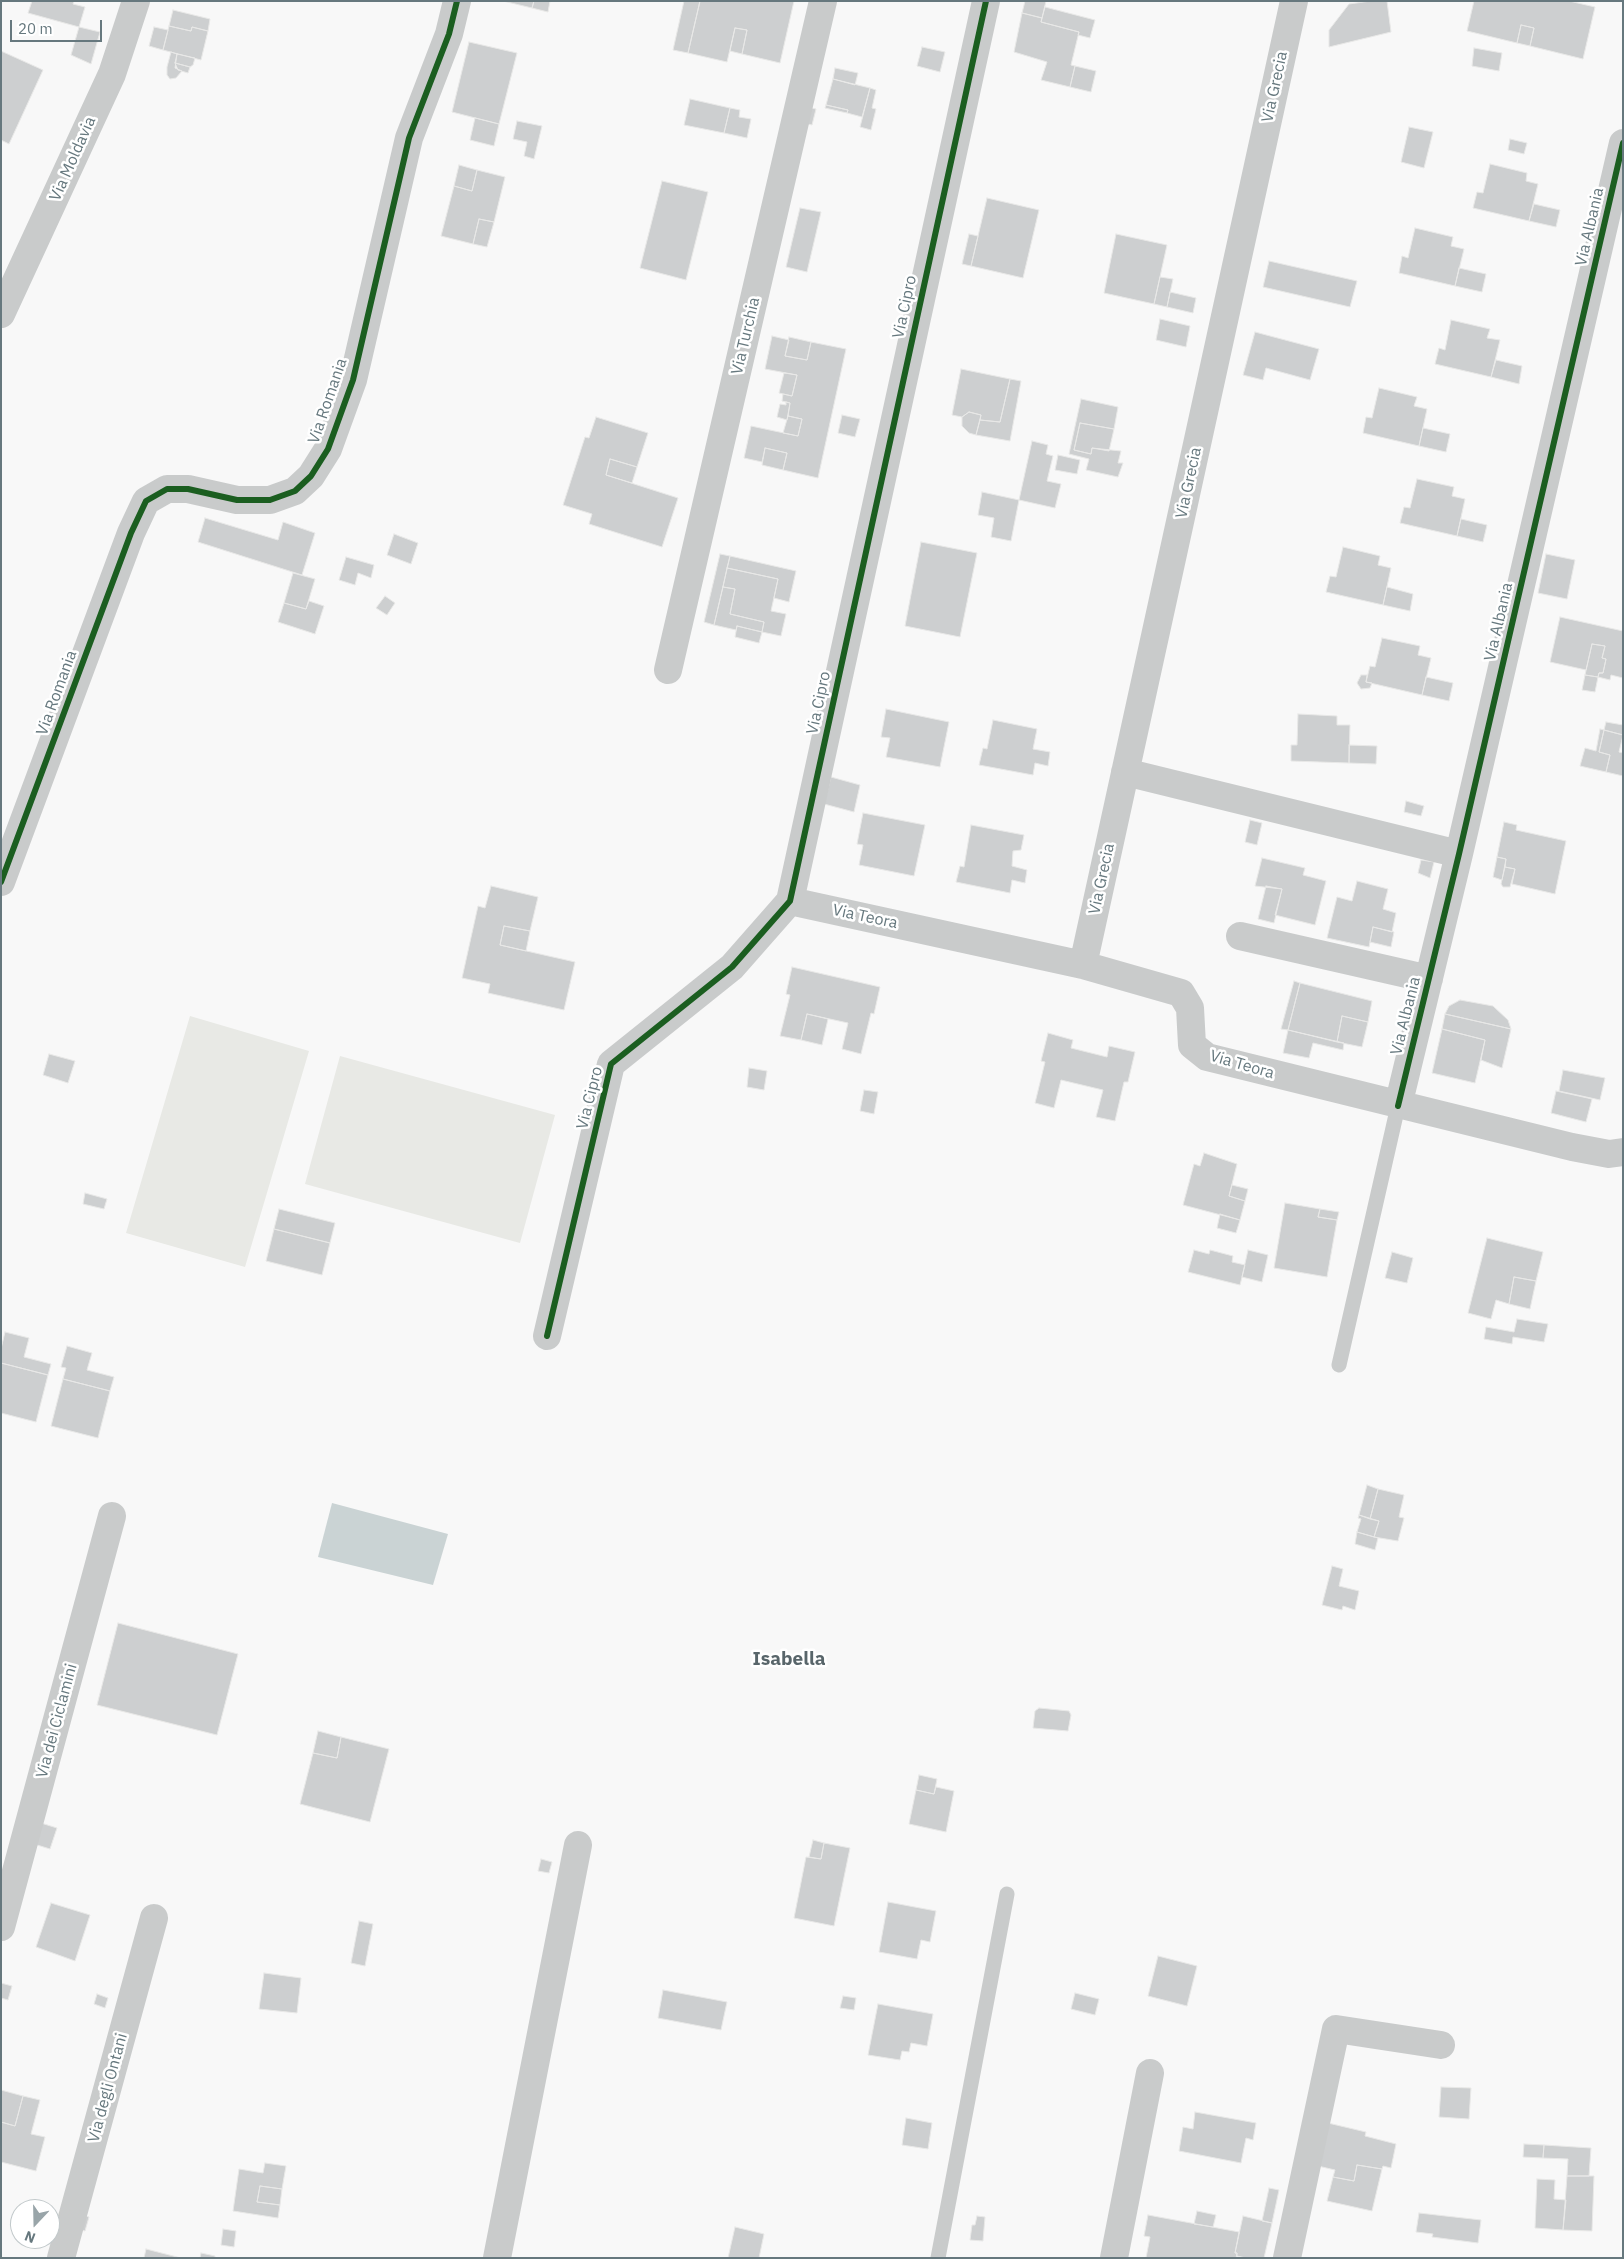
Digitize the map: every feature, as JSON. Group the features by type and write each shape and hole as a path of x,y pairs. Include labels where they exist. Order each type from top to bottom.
{"street":[{"name":"Via Moldavia","path":"1,314 112,74 136,1"},
{"name":"Via Romania","path":"1,882 130,533 146,501 167,489 188,489 237,500 270,500 295,491 311,476 328,449 353,380 409,138 449,34 457,1"},
{"name":"Via Turchia","path":"668,670 823,1"},
{"name":"Via Cipro","path":"547,1336 611,1064 732,966 790,901 986,1"},
{"name":"Via Grecia","path":"1083,964 1294,1"},
{"name":"Via Albania","path":"1398,1106 1617,195 1623,143"},
{"path":"1125,772 1459,854"},
{"name":"Via Teora","path":"790,901 1083,964 1181,993 1190,1008 1192,1045 1207,1058 1572,1147 1609,1154 1623,1152"},
{"path":"1240,936 1429,979"},
{"name":"Via dei Ciclamini","path":"1,1927 112,1516"},
{"path":"496,2258 578,1845"},
{"name":"Via degli Ontani","path":"61,2258 154,1918"},
{"path":"1287,2258 1336,2030 1441,2045"},
{"path":"1114,2258 1150,2073"}],"lane":[{"path":"1339,1365 1398,1106"},
{"path":"938,2258 1007,1894"}],"shaded area":[{"path":"190,1016 309,1051 245,1267 126,1233"},
{"path":"340,1056 555,1115 520,1243 305,1184"},
{"path":"332,1503 448,1534 433,1585 318,1557"}],"building":[{"path":"32,1 74,1 73,4 85,7 79,27 28,13"},
{"path":"503,1 534,1 532,8"},
{"path":"534,1 550,1 548,12 532,8"},
{"path":"684,1 700,1 688,53 673,50"},
{"path":"700,1 794,1 780,63 742,54 747,30 735,28 727,62 688,53"},
{"path":"1025,1 1046,1 1042,18 1022,13"},
{"path":"1387,1 1391,32 1329,47 1329,30 1349,4"},
{"path":"1474,1 1569,1 1595,7 1583,59 1530,46 1534,28 1521,25 1517,43 1467,31"},
{"path":"1045,7 1095,20 1090,38 1078,35 1079,32 1041,22"},
{"path":"173,10 210,19 208,31 192,27 191,31 169,26"},
{"path":"1022,13 1042,18 1041,22 1079,32 1071,65 1075,66 1070,87 1041,80 1047,62 1014,52"},
{"path":"1521,25 1534,28 1530,46 1517,43"},
{"path":"169,26 191,31 192,27 208,31 201,60 163,50"},
{"path":"79,27 100,32 91,64 71,55"},
{"path":"154,27 168,30 163,50 149,46"},
{"path":"735,28 747,30 742,54 730,51"},
{"path":"469,42 517,53 499,124 452,112"},
{"path":"922,47 945,52 940,72 917,66"},
{"path":"1474,48 1502,53 1499,71 1472,66"},
{"path":"1,51 43,70 9,144 1,140"},
{"path":"171,52 177,54 175,68 182,71 176,78 170,79 167,75 167,67"},
{"path":"177,54 195,58 193,65 190,67 175,63"},
{"path":"175,63 190,67 188,73 178,70"},
{"path":"1075,66 1096,71 1091,92 1070,87"},
{"path":"835,68 858,73 855,85 833,79"},
{"path":"833,79 870,88 862,117 847,113 848,110 826,105"},
{"path":"870,88 876,90 872,108 876,109 871,130 860,127"},
{"path":"690,99 730,108 724,133 684,125"},
{"path":"826,105 848,110 847,113 825,108"},
{"path":"803,106 816,109 812,125 799,122"},
{"path":"730,108 740,110 739,117 751,119 747,138 724,133"},
{"path":"475,118 499,124 494,146 470,140"},
{"path":"517,121 542,126 534,159 524,156 527,142 513,139"},
{"path":"1409,127 1433,132 1424,168 1401,162"},
{"path":"1510,139 1527,143 1524,154 1508,150"},
{"path":"1490,164 1527,173 1526,181 1538,184 1529,221 1473,208 1477,192 1483,193"},
{"path":"459,165 477,170 472,191 454,186"},
{"path":"477,170 505,177 494,222 479,219 473,244 441,236 454,186 472,191"},
{"path":"662,181 708,192 686,280 640,268"},
{"path":"987,198 1039,210 1023,278 971,266"},
{"path":"1534,204 1560,210 1556,227 1529,221"},
{"path":"800,208 821,212 807,272 786,267"},
{"path":"479,219 494,222 487,247 473,244"},
{"path":"1415,228 1453,237 1451,246 1464,249 1455,286 1399,273 1402,256 1408,258"},
{"path":"969,234 978,236 971,266 962,264"},
{"path":"1116,234 1167,245 1154,304 1104,293"},
{"path":"1269,261 1357,281 1350,307 1263,287"},
{"path":"1459,268 1486,274 1482,292 1455,286"},
{"path":"1160,277 1173,279 1167,307 1154,304"},
{"path":"1170,292 1196,298 1193,313 1167,307"},
{"path":"1160,319 1190,326 1186,347 1156,340"},
{"path":"1451,320 1490,329 1487,338 1500,340 1491,377 1435,364 1439,348 1445,350"},
{"path":"1255,332 1319,349 1310,380 1266,368 1263,380 1243,375"},
{"path":"772,336 789,340 785,356 807,360 811,342 846,349 818,478 783,470 787,453 765,448 762,462 744,458 751,426 798,436 802,419 788,416 790,403 782,401 783,394 792,396 797,375 765,369"},
{"path":"789,337 811,342 807,360 785,356"},
{"path":"1496,360 1522,366 1519,384 1491,377"},
{"path":"961,369 1010,379 1000,422 980,420 981,415 969,412 962,417 952,415"},
{"path":"784,373 797,375 792,396 779,393"},
{"path":"1010,379 1021,381 1010,441 976,435 980,420 1000,422"},
{"path":"1379,388 1417,397 1414,406 1427,409 1419,446 1363,433 1366,417 1372,418"},
{"path":"1081,399 1118,407 1114,429 1080,423 1074,450 1091,454 1092,448 1121,451 1118,463 1123,463 1118,477 1086,470 1089,459 1069,454"},
{"path":"786,402 790,403 787,420 777,417 780,404 786,405"},
{"path":"969,412 981,415 976,435 969,433 962,426 962,417"},
{"path":"842,415 860,419 855,437 838,433"},
{"path":"788,416 802,419 798,436 783,433"},
{"path":"596,417 648,433 637,467 610,459 606,475 678,498 662,547 589,524 592,514 563,505 585,437 589,438"},
{"path":"1080,423 1114,429 1109,451 1092,448 1091,454 1074,450"},
{"path":"1423,428 1450,434 1446,452 1419,446"},
{"path":"1032,441 1048,445 1046,454 1053,456 1047,481 1061,484 1055,508 1019,500"},
{"path":"765,448 787,453 783,470 762,465"},
{"path":"1058,455 1080,460 1077,474 1055,470"},
{"path":"610,459 637,467 632,483 606,475"},
{"path":"1417,479 1454,487 1452,496 1465,499 1457,536 1400,523 1404,507 1410,508"},
{"path":"982,492 1019,500 1011,541 991,537 994,518 978,515"},
{"path":"205,518 278,540 283,522 315,533 302,575 198,542"},
{"path":"1461,519 1487,525 1483,542 1457,536"},
{"path":"394,534 418,543 411,564 387,555"},
{"path":"921,542 977,553 960,637 905,626"},
{"path":"1343,547 1380,556 1378,565 1391,568 1383,605 1326,592 1330,576 1336,577"},
{"path":"720,554 730,556 714,625 704,622"},
{"path":"1546,554 1575,560 1567,599 1538,593"},
{"path":"730,556 796,571 789,602 774,598 778,579 727,568"},
{"path":"346,557 374,565 371,578 358,573 355,585 339,580"},
{"path":"727,568 778,579 771,611 786,614 781,636 762,632 764,622 730,614 735,589 723,587"},
{"path":"293,573 315,579 306,609 284,603"},
{"path":"723,587 735,589 730,614 764,622 762,632 737,626 736,630 714,625"},
{"path":"1387,587 1413,594 1410,611 1383,605"},
{"path":"385,596 395,603 387,615 376,608"},
{"path":"309,601 324,606 315,634 278,622 284,603 306,609"},
{"path":"1560,617 1623,631 1623,678 1611,675 1610,680 1598,677 1599,673 1603,673 1606,659 1602,658 1605,646 1592,644 1586,670 1550,662"},
{"path":"737,626 762,632 759,643 735,637"},
{"path":"1382,638 1420,646 1418,655 1431,658 1422,695 1366,682 1370,666 1375,667"},
{"path":"1592,644 1605,646 1602,658 1606,659 1603,673 1599,673 1598,677 1585,675"},
{"path":"1361,675 1367,675 1366,682 1372,683 1370,688 1361,689 1357,683"},
{"path":"1585,675 1598,677 1595,692 1582,690"},
{"path":"1426,677 1453,683 1449,701 1422,695"},
{"path":"886,709 949,722 940,767 886,757 890,738 881,737"},
{"path":"1298,714 1337,716 1337,725 1350,725 1349,763 1291,761 1291,745 1297,745"},
{"path":"993,720 1037,729 1033,749 1050,752 1048,766 1035,763 1033,775 979,765 983,748 987,749"},
{"path":"1606,722 1623,725 1623,735 1604,730"},
{"path":"1600,729 1604,730 1599,752 1610,755 1606,772 1580,766 1585,748 1596,751"},
{"path":"1604,730 1623,735 1619,752 1623,753 1623,776 1606,772 1610,755 1599,752"},
{"path":"1349,745 1377,746 1376,764 1349,763"},
{"path":"831,777 860,785 854,812 824,804"},
{"path":"1406,801 1424,806 1421,816 1404,812"},
{"path":"863,813 925,825 914,876 859,865 863,845 857,844"},
{"path":"1250,820 1262,823 1257,845 1245,842"},
{"path":"1504,822 1517,825 1516,830 1566,841 1555,894 1512,884 1515,869 1505,867 1506,859 1497,857"},
{"path":"971,825 1024,835 1021,850 1013,851 1012,866 1027,870 1025,883 1012,880 1010,893 956,882 960,866 964,867"},
{"path":"1497,857 1506,859 1502,880 1493,877"},
{"path":"1262,858 1305,868 1303,875 1326,881 1315,925 1275,915 1282,889 1255,886"},
{"path":"1421,860 1434,862 1430,878 1418,873"},
{"path":"1505,867 1515,869 1510,887 1503,887 1501,884"},
{"path":"1357,881 1388,889 1383,909 1396,913 1392,932 1373,927 1369,947 1327,938 1337,897 1352,901"},
{"path":"491,886 538,897 530,931 504,926 500,945 575,962 564,1010 488,993 490,984 462,978 478,906 485,908"},
{"path":"1266,886 1282,889 1274,923 1258,919"},
{"path":"504,926 530,931 526,951 500,945"},
{"path":"1373,927 1394,932 1391,947 1370,942"},
{"path":"792,967 880,987 874,1014 871,1013 861,1054 842,1049 848,1023 807,1014 801,1040 780,1036 790,995 786,994"},
{"path":"1294,981 1300,983 1288,1030 1281,1029"},
{"path":"1300,983 1372,1001 1368,1022 1342,1016 1337,1042 1288,1030"},
{"path":"1460,1000 1493,1006 1508,1020 1511,1029 1445,1014 1449,1006"},
{"path":"807,1014 828,1019 822,1045 801,1040"},
{"path":"1445,1014 1511,1029 1502,1068 1481,1060 1485,1040 1442,1029"},
{"path":"1342,1016 1368,1022 1362,1047 1337,1042"},
{"path":"1442,1029 1485,1040 1475,1083 1432,1073"},
{"path":"1288,1030 1344,1043 1343,1050 1313,1043 1309,1058 1283,1053"},
{"path":"1048,1033 1073,1040 1071,1048 1107,1057 1109,1046 1135,1052 1128,1082 1124,1082 1115,1121 1096,1117 1103,1090 1061,1080 1054,1108 1035,1103 1045,1062 1041,1061"},
{"path":"49,1054 75,1061 68,1083 43,1075"},
{"path":"749,1068 767,1071 764,1090 747,1087"},
{"path":"1563,1070 1605,1078 1600,1100 1559,1091"},
{"path":"864,1090 878,1092 874,1114 860,1111"},
{"path":"1556,1091 1592,1099 1586,1122 1551,1113"},
{"path":"1204,1153 1237,1164 1229,1196 1245,1201 1240,1220 1183,1205 1194,1164 1200,1166"},
{"path":"1232,1185 1248,1189 1245,1201 1229,1196"},
{"path":"85,1193 107,1199 104,1209 83,1204"},
{"path":"1285,1203 1320,1209 1318,1217 1337,1220 1327,1277 1274,1268"},
{"path":"279,1209 335,1223 330,1243 274,1229"},
{"path":"1320,1209 1339,1212 1337,1220 1318,1217"},
{"path":"1220,1214 1240,1220 1236,1233 1217,1228"},
{"path":"274,1229 330,1243 322,1275 266,1261"},
{"path":"1487,1238 1543,1252 1536,1281 1514,1277 1509,1304 1496,1300 1491,1319 1468,1313"},
{"path":"1194,1250 1209,1254 1210,1250 1233,1256 1232,1262 1245,1265 1240,1285 1188,1272"},
{"path":"1248,1250 1268,1255 1262,1282 1242,1277"},
{"path":"1392,1252 1413,1258 1407,1283 1385,1278"},
{"path":"1514,1277 1536,1281 1530,1309 1509,1304"},
{"path":"1517,1319 1548,1324 1544,1342 1513,1337 1512,1344 1484,1339 1486,1327 1514,1332"},
{"path":"5,1332 29,1338 24,1357 51,1364 48,1375 1,1363 1,1349"},
{"path":"67,1346 92,1353 87,1370 114,1377 110,1391 63,1379 66,1368 61,1367"},
{"path":"1,1363 48,1375 36,1422 1,1413"},
{"path":"63,1379 110,1391 98,1438 51,1426"},
{"path":"1367,1485 1378,1489 1370,1519 1359,1515"},
{"path":"1378,1489 1404,1495 1399,1517 1404,1518 1398,1541 1374,1537 1379,1521 1370,1519"},
{"path":"1359,1515 1379,1521 1374,1537 1357,1532 1361,1519 1358,1518"},
{"path":"1357,1532 1378,1538 1375,1550 1355,1544"},
{"path":"1332,1566 1343,1569 1339,1586 1359,1591 1355,1610 1343,1606 1342,1610 1322,1605"},
{"path":"118,1623 238,1654 217,1735 97,1705"},
{"path":"1039,1708 1069,1711 1071,1715 1068,1731 1033,1728 1035,1711"},
{"path":"318,1731 341,1737 337,1758 313,1753"},
{"path":"341,1737 389,1749 370,1822 300,1804 313,1753 337,1758"},
{"path":"919,1775 937,1779 934,1794 916,1790"},
{"path":"936,1787 954,1791 946,1832 909,1824 916,1790 934,1794"},
{"path":"41,1823 57,1828 50,1849 34,1844"},
{"path":"813,1840 824,1843 821,1859 809,1857"},
{"path":"824,1843 850,1848 834,1926 794,1918 806,1857 821,1859"},
{"path":"541,1859 552,1862 549,1873 538,1871"},
{"path":"888,1902 936,1911 930,1942 921,1940 917,1959 879,1952"},
{"path":"51,1903 90,1915 75,1961 36,1947"},
{"path":"359,1921 373,1924 365,1966 351,1963"},
{"path":"1158,1956 1197,1966 1187,2006 1148,1996"},
{"path":"264,1973 301,1978 297,2013 259,2009"},
{"path":"1,1983 12,1986 8,2000 1,1998"},
{"path":"663,1990 727,2002 721,2030 658,2018"},
{"path":"1075,1993 1099,1999 1095,2015 1071,2009"},
{"path":"97,1994 108,1998 105,2008 94,2004"},
{"path":"843,1996 856,1998 854,2010 840,2008"},
{"path":"878,2004 933,2014 927,2046 911,2043 909,2052 902,2051 900,2060 868,2055"},
{"path":"1441,2087 1471,2088 1469,2119 1439,2117"},
{"path":"1,2090 23,2096 15,2126 1,2122"},
{"path":"23,2096 40,2100 31,2134 45,2137 36,2171 1,2162 1,2122 15,2126"},
{"path":"1195,2112 1256,2123 1253,2140 1246,2138 1241,2163 1179,2151 1183,2127 1193,2129"},
{"path":"906,2118 932,2123 928,2149 902,2145"},
{"path":"1328,2123 1366,2132 1365,2136 1396,2144 1391,2168 1383,2166 1382,2169 1357,2165 1354,2181 1333,2177 1335,2170 1318,2166"},
{"path":"1524,2144 1544,2145 1543,2158 1523,2157"},
{"path":"1544,2145 1591,2148 1589,2176 1567,2176 1568,2159 1543,2158"},
{"path":"265,2163 286,2166 282,2189 260,2186 257,2202 280,2205 278,2218 233,2211 239,2169 263,2173"},
{"path":"1357,2165 1382,2169 1372,2211 1327,2201 1333,2177 1354,2181"},
{"path":"1567,2176 1594,2176 1592,2231 1563,2230"},
{"path":"1537,2179 1555,2180 1554,2199 1566,2200 1563,2230 1535,2228"},
{"path":"260,2186 282,2189 280,2205 257,2202"},
{"path":"1269,2188 1279,2190 1272,2223 1262,2221"},
{"path":"1197,2211 1216,2215 1213,2227 1194,2224"},
{"path":"76,2213 89,2217 85,2231 72,2228"},
{"path":"1419,2213 1481,2220 1478,2243 1432,2237 1433,2234 1416,2232"},
{"path":"1148,2215 1239,2232 1235,2253 1237,2253 1236,2258 1146,2258 1150,2237 1144,2236"},
{"path":"977,2216 985,2217 983,2241 970,2240 972,2225 975,2225"},
{"path":"1243,2216 1272,2223 1264,2258 1246,2258 1237,2256 1237,2253 1235,2253"},
{"path":"735,2227 764,2234 759,2258 728,2258"},
{"path":"223,2229 236,2231 234,2247 221,2245"},
{"path":"146,2249 181,2258 144,2258"},
{"path":"201,2253 215,2256 215,2258 200,2258"}],"cycle path":[{"path":"1,882 131,533 146,501 167,489 188,489 237,500 270,500 295,491 311,476 328,449 353,380 409,138 449,34 457,1"},
{"path":"547,1336 611,1064 732,967 790,901 986,1"},
{"path":"1398,1106 1459,854 1623,143"}],"district":[{"name":"Isabella","path":"789,1660"}]}
